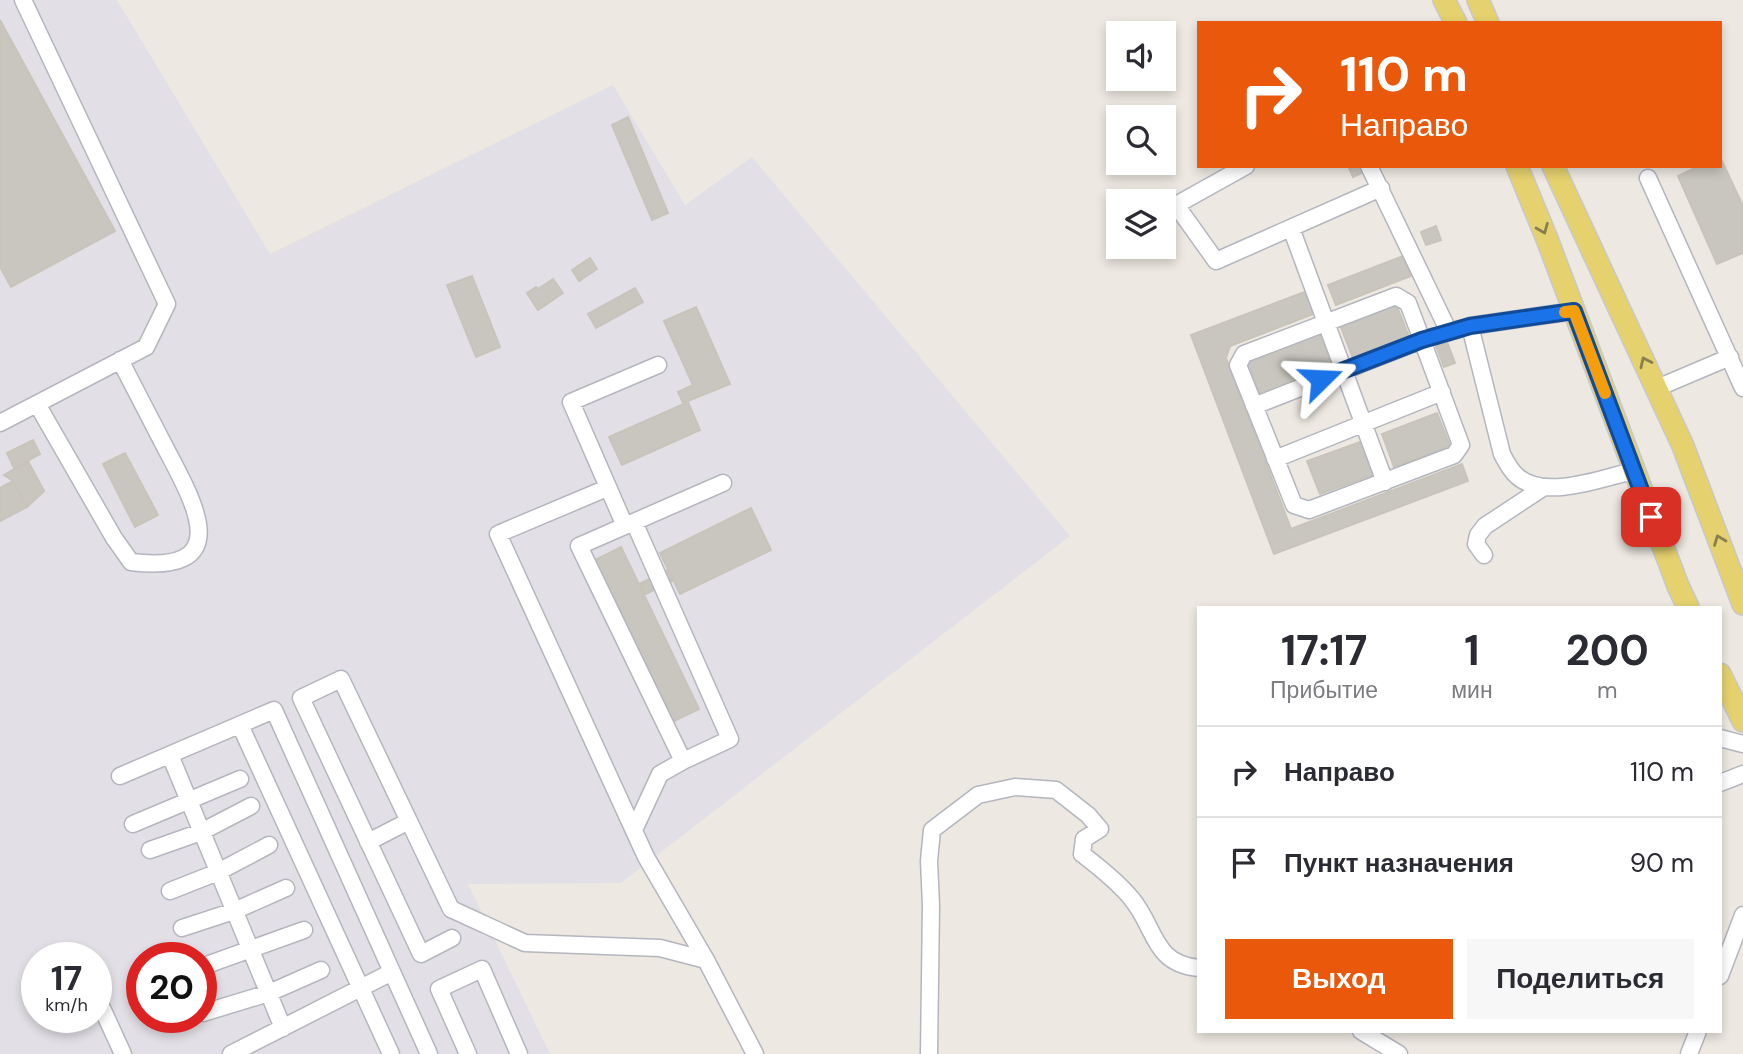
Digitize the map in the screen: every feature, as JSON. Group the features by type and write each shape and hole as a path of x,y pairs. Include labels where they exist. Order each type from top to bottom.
{"main road":[{"path":"1444,0 1455,21"},
{"path":"1478,0 1487,21"},
{"path":"1518,168 1574,311 1677,597"},
{"path":"1554,168 1684,446 1743,604"},
{"path":"1722,678 1743,721"}],"street":[{"path":"0,423 146,347 167,304 23,0"},
{"path":"1242,168 1177,205 1216,261 1381,188"},
{"path":"1369,168 1449,332"},
{"path":"1648,178 1743,388"},
{"path":"1291,228 1385,482"},
{"path":"1396,296 1408,303 1461,445 1454,455 1309,510 1294,505 1238,365 1244,354 1326,323 1396,296"},
{"path":"1254,405 1449,332 1470,326 1574,311"},
{"path":"1470,326 1502,454 1519,478 1534,486 1565,487 1633,471"},
{"path":"1657,388 1730,357"},
{"path":"37,404 114,538 131,562 174,562 190,554 198,540 199,519 187,488 120,360"},
{"path":"634,830 660,774 730,739 629,524 607,488 571,402 658,365"},
{"path":"1276,460 1442,392"},
{"path":"683,761 579,546 723,483"},
{"path":"1484,555 1476,544 1478,535 1485,526 1544,487"},
{"path":"607,488 498,534 646,857 706,960 755,1054"},
{"path":"452,938 421,954 301,698 341,679 451,909 525,943 660,948 706,960"},
{"path":"120,776 274,710 429,1054"},
{"path":"240,725 391,1054"},
{"path":"1722,739 1743,744"},
{"path":"170,755 283,1028"},
{"path":"1722,782 1743,774"},
{"path":"133,824 240,779"},
{"path":"929,1054 929,861 932,830 978,794 1015,787 1056,790 1088,815 1100,829 1084,839 1082,854 1132,898 1160,951 1183,967 1197,968"},
{"path":"150,850 201,832 251,806"},
{"path":"368,842 409,821"},
{"path":"170,891 218,872 269,845"},
{"path":"182,928 234,911 286,888"},
{"path":"1722,971 1743,915"},
{"path":"217,962 304,930"},
{"path":"217,1009 269,993 321,970"},
{"path":"468,1054 439,989 482,970 519,1054"},
{"path":"231,1054 392,972"},
{"path":"112,1030 123,1054"},
{"path":"1364,1033 1399,1054"},
{"path":"1689,1054 1697,1033"}],"shaded area":[{"path":"0,0 117,0 270,254 613,85 685,205 752,157 1070,536 621,883 468,884 550,1054 0,1054"}],"building":[{"path":"0,20 115,231 11,287 0,267"},
{"path":"628,117 668,213 652,220 612,125"},
{"path":"1722,161 1743,206 1743,253 1717,264 1678,176 1695,168 1722,168"},
{"path":"1349,168 1365,168 1366,171 1353,177"},
{"path":"1436,226 1441,240 1426,245 1421,232"},
{"path":"1403,256 1411,276 1336,305 1328,285"},
{"path":"590,258 597,269 579,281 572,270"},
{"path":"472,276 500,347 476,357 447,285"},
{"path":"553,279 563,293 538,310 527,293"},
{"path":"635,288 643,302 596,328 588,314"},
{"path":"1307,291 1316,313 1230,346 1226,358 1291,529 1462,464 1468,481 1274,554 1191,335"},
{"path":"1396,304 1409,337 1353,358 1340,325"},
{"path":"696,307 730,384 683,403 678,392 693,385 664,321"},
{"path":"1322,331 1335,365 1260,394 1247,360"},
{"path":"1447,342 1455,363 1444,367 1436,346"},
{"path":"688,402 700,430 622,465 609,437"},
{"path":"1437,413 1450,446 1394,467 1382,434"},
{"path":"33,440 40,454 14,468 7,453"},
{"path":"1363,441 1375,474 1320,494 1307,461"},
{"path":"125,453 158,515 135,527 103,464"},
{"path":"28,461 44,491 27,507 13,481 4,475"},
{"path":"13,481 27,507 0,521 0,488"},
{"path":"751,508 771,550 680,594 660,553"},
{"path":"621,547 699,709 668,724 591,562"},
{"path":"668,570 674,580 644,595 639,584"}],"slow traffic":[{"path":"1565,312 1574,311 1605,393"}],"route":[{"path":"1321,379 1422,340 1470,326 1574,311 1651,517"}]}
